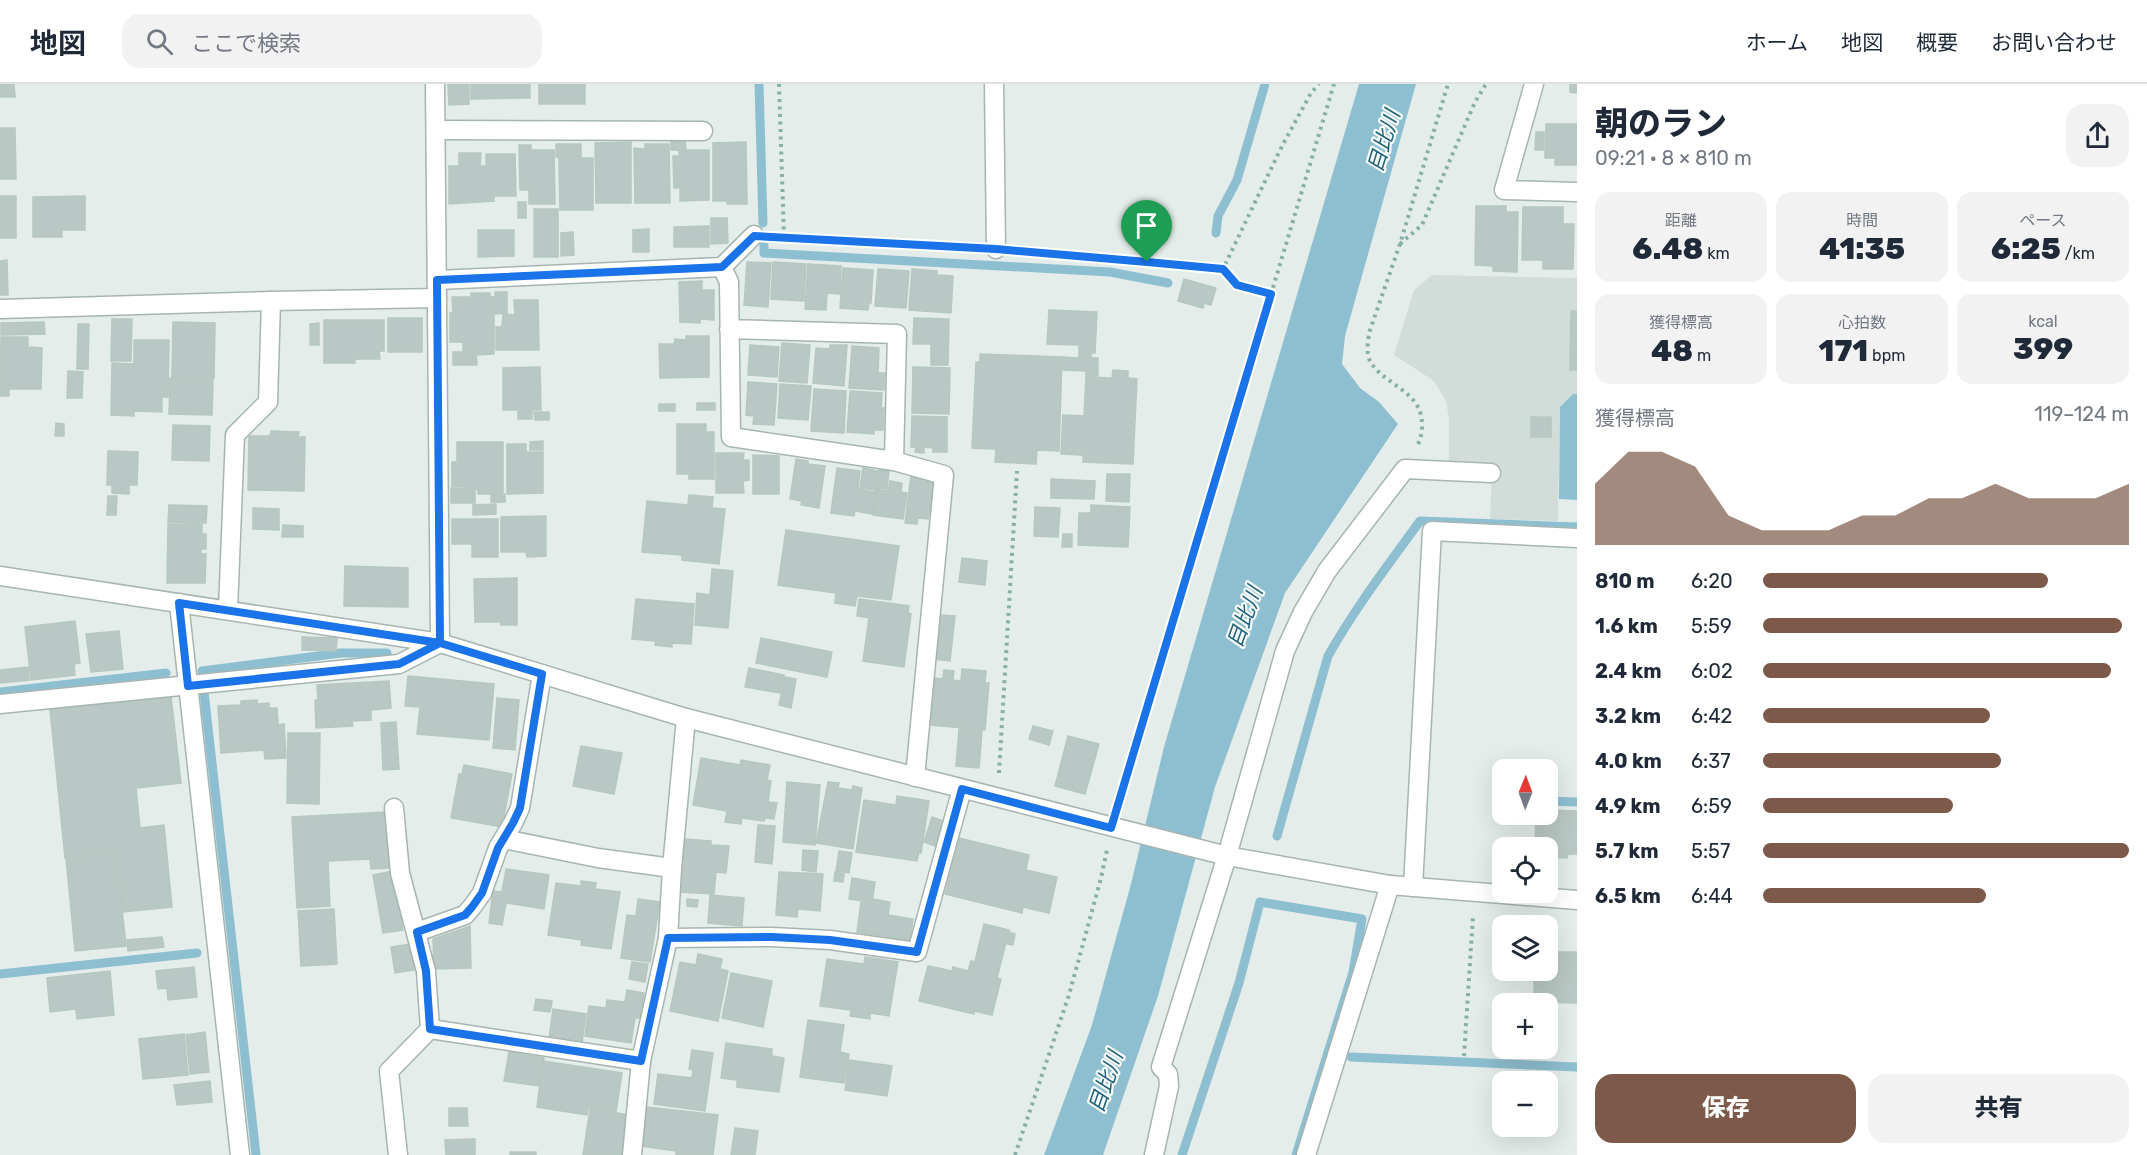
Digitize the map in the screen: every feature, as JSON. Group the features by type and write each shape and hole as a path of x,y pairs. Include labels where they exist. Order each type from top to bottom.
{"street":[{"path":"435,84 440,643"},
{"path":"994,84 996,249"},
{"path":"1534,84 1504,190 1577,192"},
{"path":"436,130 703,131"},
{"path":"0,309 271,300 722,267 754,236"},
{"path":"722,267 729,282 730,437 894,461 944,475 915,777"},
{"path":"228,610 235,435 268,402 271,300"},
{"path":"729,329 897,334 894,461"},
{"path":"1154,1155 1169,1086 1168,1074 1161,1067 1285,651 1303,612 1327,571 1405,469 1491,473"},
{"path":"1413,887 1432,531 1577,538"},
{"path":"0,576 440,643 686,718 1223,855 1390,885 1577,900"},
{"path":"179,603 240,1155"},
{"path":"0,704 399,664 440,643"},
{"path":"417,932 465,915 482,893 498,848 520,808 542,674"},
{"path":"632,1155 641,1061 668,938 686,718"},
{"path":"668,938 784,937 830,940 917,952 962,789"},
{"path":"394,808 400,873 426,971 430,1029 389,1071 398,1155"},
{"path":"504,839 598,858 672,868"},
{"path":"1306,1155 1390,885"},
{"path":"430,1029 641,1061"}],"path":[{"path":"779,84 784,237"},
{"path":"1223,269 1282,146 1311,93 1319,84"},
{"path":"1016,1155 1069,995 1101,878 1334,84"},
{"path":"1405,469 1421,439 1422,422 1419,408 1369,360 1367,347 1369,333 1400,244 1448,84"},
{"path":"1400,244 1422,225 1475,102 1486,84"},
{"path":"754,236 996,249 1223,269 1237,285 1271,294"},
{"path":"993,797 1000,769 1017,471"},
{"path":"1464,1056 1475,892"}],"shaded area":[{"path":"1432,275 1577,278 1577,394 1573,394 1560,408 1558,521 1490,519 1492,464 1449,462 1449,419 1446,401 1434,381 1394,355 1414,290"}],"water":[{"name":"目比川","path":"1359,84 1416,84 1345,336 1342,364 1360,388 1379,402 1398,424 1285,593 1215,787 1158,996 1103,1155 1044,1155 1092,1025 1131,884 1164,747"},
{"path":"1573,394 1577,394 1577,500 1559,499 1560,407"}],"building":[{"path":"0,84 14,84 15,97 0,97"},
{"path":"448,84 469,84 469,104 449,105"},
{"path":"471,84 530,84 530,98 471,99"},
{"path":"539,84 585,84 585,104 539,104"},
{"path":"1570,84 1577,84 1577,93 1570,92"},
{"path":"1546,124 1577,124 1577,165 1555,165 1555,158 1545,158"},
{"path":"0,128 15,128 16,179 0,179"},
{"path":"1536,132 1544,132 1544,150 1535,150"},
{"path":"671,141 685,141 686,150 671,150"},
{"path":"631,142 631,203 596,203 595,143"},
{"path":"746,142 747,204 713,201 713,143"},
{"path":"556,144 581,144 581,157 556,157"},
{"path":"645,144 669,144 670,203 635,203 634,148 645,149"},
{"path":"519,145 531,145 531,150 554,150 555,204 529,204 529,190 520,190"},
{"path":"679,150 709,150 709,200 680,201 680,188 674,188 673,156 679,156"},
{"path":"459,153 481,153 480,166 486,166 486,154 515,154 516,196 494,196 494,201 449,204 449,166 459,166"},
{"path":"559,158 593,158 593,210 560,210"},
{"path":"0,196 16,196 16,238 0,238"},
{"path":"85,196 85,230 62,230 62,237 33,237 33,197"},
{"path":"518,202 526,202 526,218 518,218"},
{"path":"1476,206 1506,206 1506,212 1518,212 1517,272 1493,271 1493,266 1475,265"},
{"path":"1523,207 1563,207 1563,224 1574,224 1573,269 1543,269 1543,260 1522,260"},
{"path":"534,209 558,209 558,257 534,257"},
{"path":"711,218 727,218 728,243 711,244"},
{"path":"709,226 709,247 674,247 674,227"},
{"path":"649,229 649,252 633,252 633,230"},
{"path":"478,230 514,230 514,256 478,257"},
{"path":"573,232 574,255 561,256 561,233"},
{"path":"7,260 8,295 0,295 0,261"},
{"path":"747,262 771,263 768,307 744,305"},
{"path":"773,262 806,264 804,301 771,299"},
{"path":"808,264 841,266 840,294 827,293 826,310 805,309"},
{"path":"843,268 873,270 871,303 869,303 868,310 840,308"},
{"path":"878,269 909,271 906,308 875,306"},
{"path":"912,269 937,271 937,275 953,276 951,313 909,310"},
{"path":"1184,279 1216,288 1211,305 1204,303 1203,308 1178,301"},
{"path":"702,281 702,290 714,290 714,320 700,319 700,323 680,322 679,282"},
{"path":"495,292 507,292 507,313 495,314"},
{"path":"471,293 490,293 490,297 494,297 494,354 478,355 477,351 463,351 463,342 450,342 452,297 471,297"},
{"path":"514,300 538,300 539,350 496,350 496,327 502,327 503,314 515,315"},
{"path":"1049,310 1097,312 1095,353 1079,353 1079,345 1047,344"},
{"path":"1571,311 1577,311 1577,370 1570,370"},
{"path":"388,318 422,318 422,352 388,352"},
{"path":"914,318 949,319 948,365 931,365 931,344 913,344"},
{"path":"112,319 132,319 131,361 111,361"},
{"path":"324,320 384,320 384,351 379,351 380,359 355,359 355,363 324,363"},
{"path":"44,322 45,334 1,335 1,323"},
{"path":"173,322 215,323 214,378 172,377"},
{"path":"319,323 319,345 310,345 310,324"},
{"path":"78,324 89,324 88,369 77,369"},
{"path":"686,336 709,336 709,377 660,378 659,344 674,344 675,339 686,340"},
{"path":"1,337 28,337 28,347 42,348 41,389 9,389 9,396 0,396"},
{"path":"134,340 169,340 168,397 162,397 162,412 134,411 134,416 111,415 112,363 134,364"},
{"path":"782,343 810,345 807,383 779,381"},
{"path":"750,345 779,347 777,377 748,375"},
{"path":"830,345 847,345 844,386 813,383 816,348 830,349"},
{"path":"852,346 879,348 878,373 885,373 884,390 849,388"},
{"path":"453,352 476,352 477,365 453,365"},
{"path":"1079,353 1091,354 1091,358 1098,358 1098,376 1086,376 1086,371 1063,370 1063,357 1079,358"},
{"path":"980,354 1062,357 1059,451 1037,450 1036,464 995,462 996,449 972,448 976,362 980,362"},
{"path":"540,367 541,410 532,410 532,419 518,419 518,410 503,410 503,368"},
{"path":"913,367 950,368 949,414 912,413"},
{"path":"1113,370 1128,371 1128,378 1137,379 1133,464 1083,462 1083,455 1061,454 1063,415 1084,416 1086,377 1112,378"},
{"path":"68,371 83,372 82,398 67,398"},
{"path":"170,378 213,379 212,415 169,414"},
{"path":"748,382 777,384 774,425 753,424 754,416 746,415"},
{"path":"780,384 811,386 808,420 778,418"},
{"path":"814,389 846,391 844,433 811,431"},
{"path":"850,391 882,393 883,430 874,430 874,434 847,432"},
{"path":"697,403 715,403 715,410 697,410"},
{"path":"659,404 675,404 675,411 659,411"},
{"path":"534,412 549,412 549,420 535,420"},
{"path":"912,416 947,417 947,452 933,452 933,448 924,447 924,453 915,452 916,447 911,447"},
{"path":"1531,417 1551,417 1551,437 1531,437"},
{"path":"56,423 64,424 64,436 55,436"},
{"path":"677,424 706,424 706,432 714,432 714,479 689,479 689,474 677,474"},
{"path":"173,425 210,426 209,461 172,460"},
{"path":"271,431 299,432 298,437 305,437 304,491 248,490 249,436 270,436"},
{"path":"543,441 543,450 530,450 530,442"},
{"path":"457,442 503,442 503,494 478,494 478,489 452,487 452,462 457,462"},
{"path":"507,444 526,444 526,452 543,452 543,493 507,494"},
{"path":"108,451 138,452 137,485 129,485 129,494 112,493 112,485 107,485"},
{"path":"716,453 744,453 743,460 749,460 749,480 743,481 744,493 716,493"},
{"path":"753,455 779,456 779,494 753,494"},
{"path":"796,459 808,461 808,464 825,466 819,508 801,505 802,501 790,499"},
{"path":"837,468 860,471 858,489 875,492 872,514 855,511 854,516 831,513"},
{"path":"863,468 878,471 875,490 860,488"},
{"path":"879,470 889,471 887,489 876,488"},
{"path":"1107,474 1130,474 1129,502 1106,501"},
{"path":"911,475 924,477 923,481 934,483 928,519 918,518 917,524 905,523"},
{"path":"1051,479 1095,481 1094,499 1051,498"},
{"path":"890,481 902,483 901,492 907,493 903,519 873,515 876,489 888,491"},
{"path":"451,488 475,490 475,503 451,503"},
{"path":"491,494 505,494 505,502 491,502"},
{"path":"689,495 713,497 712,508 725,509 719,564 682,560 682,555 642,552 647,501 688,505"},
{"path":"108,496 117,496 116,515 107,515"},
{"path":"496,504 496,514 473,515 473,505"},
{"path":"169,505 207,506 206,523 168,522"},
{"path":"1091,505 1130,507 1128,547 1078,545 1079,513 1091,513"},
{"path":"1035,507 1060,508 1058,537 1034,536"},
{"path":"253,508 279,509 279,530 253,529"},
{"path":"546,516 546,556 527,557 526,552 501,552 501,517"},
{"path":"452,519 498,519 498,557 472,557 472,544 452,544"},
{"path":"168,524 202,524 202,534 206,534 206,549 201,549 201,554 206,554 205,583 167,583"},
{"path":"283,525 303,526 303,537 282,537"},
{"path":"786,530 899,546 891,600 857,596 855,606 835,603 836,593 778,585"},
{"path":"1063,534 1072,534 1072,547 1062,547"},
{"path":"962,558 987,561 985,585 959,582"},
{"path":"345,566 408,568 408,607 344,606"},
{"path":"712,569 733,571 728,628 695,625 697,593 710,595"},
{"path":"517,578 517,625 501,625 501,622 475,622 474,579"},
{"path":"636,599 694,604 691,644 672,643 672,647 655,645 656,641 632,639"},
{"path":"859,599 909,606 908,613 911,614 904,667 863,661 869,618 857,616"},
{"path":"938,615 955,616 950,661 934,659"},
{"path":"75,621 80,663 74,664 75,675 31,680 25,627"},
{"path":"119,631 123,669 91,672 86,634"},
{"path":"302,637 337,638 336,651 302,650"},
{"path":"761,638 832,652 827,677 756,663"},
{"path":"28,667 29,680 0,683 0,670"},
{"path":"749,668 784,675 780,693 745,687"},
{"path":"962,669 986,671 985,683 989,683 985,730 931,725 935,678 961,681"},
{"path":"944,670 954,671 953,679 943,678"},
{"path":"408,676 494,684 489,740 417,734 420,707 405,706"},
{"path":"785,677 796,679 791,708 779,705"},
{"path":"389,681 391,708 371,710 371,720 352,721 353,726 316,728 317,685"},
{"path":"171,696 181,783 136,788 140,828 164,825 172,907 123,912 117,852 65,858 50,709"},
{"path":"497,698 519,700 515,750 493,748"},
{"path":"257,700 257,704 269,703 269,708 277,708 278,725 284,724 286,758 265,759 264,750 221,753 218,706 241,705 241,701"},
{"path":"396,722 399,769 383,770 381,723"},
{"path":"1033,726 1053,731 1049,745 1029,739"},
{"path":"959,729 982,731 979,768 956,766"},
{"path":"288,733 320,733 319,804 287,803"},
{"path":"1068,736 1099,744 1085,794 1055,786"},
{"path":"581,746 622,753 614,794 573,786"},
{"path":"701,758 740,765 741,760 770,765 767,780 771,781 768,802 777,803 774,819 765,818 764,821 742,818 741,824 725,822 727,811 693,805"},
{"path":"464,765 512,774 502,827 451,818 459,774 462,774"},
{"path":"787,782 820,785 815,845 783,842"},
{"path":"828,782 839,783 838,788 852,790 853,786 862,788 853,849 816,843"},
{"path":"897,796 929,801 921,853 919,852 917,861 856,852 864,800 896,805"},
{"path":"1558,810 1577,811 1577,854 1568,854 1567,858 1558,858 1558,837 1535,837 1536,825 1558,825"},
{"path":"386,812 389,868 371,869 370,859 328,861 330,906 297,908 292,817"},
{"path":"932,817 943,821 935,846 924,842"},
{"path":"758,825 775,826 772,864 755,862"},
{"path":"959,838 1029,855 1026,870 1057,877 1049,913 1023,907 1022,913 945,894"},
{"path":"684,839 711,841 711,845 729,846 726,873 716,872 714,894 680,892"},
{"path":"803,850 818,851 816,872 802,870"},
{"path":"839,851 852,853 849,873 836,871"},
{"path":"116,853 126,946 75,951 66,858"},
{"path":"506,869 549,875 544,909 506,903 502,925 489,923 493,891 502,892"},
{"path":"393,871 403,930 383,933 373,875"},
{"path":"779,872 823,874 820,911 798,909 797,917 776,915"},
{"path":"835,872 844,874 843,882 834,881"},
{"path":"852,878 875,882 872,902 849,899"},
{"path":"581,881 596,883 595,889 620,892 611,949 581,945 582,940 548,935 556,883 581,886"},
{"path":"710,895 744,898 742,926 708,923"},
{"path":"638,899 660,902 650,962 621,958 627,915 636,916"},
{"path":"687,899 698,900 697,907 687,906"},
{"path":"873,899 890,902 888,915 913,919 910,940 857,932 861,902 873,903"},
{"path":"334,909 337,964 301,966 298,911"},
{"path":"984,924 1009,930 997,978 1001,979 992,1015 974,1011 974,1014 919,1001 928,966 952,971 953,967 968,971 971,961 975,962"},
{"path":"470,926 471,968 434,969 433,939"},
{"path":"1009,932 1015,934 1013,945 1007,944"},
{"path":"162,937 164,947 128,951 127,940"},
{"path":"410,944 414,970 395,973 391,947"},
{"path":"1558,952 1577,952 1577,1003 1558,1003 1558,993 1534,993 1534,981 1558,981"},
{"path":"698,954 722,959 720,969 728,971 718,1021 670,1011 680,962 696,965"},
{"path":"865,957 898,962 889,1016 870,1013 870,1019 850,1016 851,1010 820,1006 827,959 864,964"},
{"path":"632,962 648,964 645,982 629,979"},
{"path":"194,967 197,997 168,1000 167,988 158,989 156,971"},
{"path":"110,971 114,1015 77,1019 76,1009 50,1012 47,978"},
{"path":"731,973 772,981 763,1027 722,1018"},
{"path":"627,990 644,993 640,1018 635,1018 631,1043 585,1036 589,1006 606,1008 607,1000 625,1002"},
{"path":"536,999 552,1001 550,1012 534,1010"},
{"path":"553,1009 586,1014 582,1043 549,1038"},
{"path":"808,1020 844,1025 840,1052 849,1054 844,1083 800,1077"},
{"path":"205,1032 209,1072 190,1074 186,1035"},
{"path":"184,1034 188,1075 143,1079 139,1039"},
{"path":"726,1043 772,1049 772,1056 784,1058 779,1092 737,1087 737,1080 721,1078"},
{"path":"692,1050 713,1053 705,1111 654,1104 658,1074 692,1078 693,1070 689,1069"},
{"path":"509,1052 544,1058 539,1086 504,1081"},
{"path":"849,1060 892,1066 887,1096 845,1090"},
{"path":"543,1061 622,1073 616,1112 588,1108 587,1115 537,1107"},
{"path":"210,1081 212,1102 177,1105 174,1085"},
{"path":"647,1107 718,1115 713,1155 676,1155 676,1151 642,1146"},
{"path":"449,1108 467,1108 468,1126 449,1126"},
{"path":"590,1109 630,1115 624,1155 583,1155"},
{"path":"735,1128 758,1131 755,1155 731,1155"},
{"path":"475,1139 475,1155 446,1155 445,1140"},
{"path":"510,1152 536,1152 536,1155 510,1155"}],"waterway":[{"path":"759,84 763,223"},
{"path":"1216,233 1218,216 1237,180 1265,84"},
{"path":"764,246 764,253 1110,272 1168,283"},
{"path":"1277,836 1328,656 1384,570 1420,521 1577,527"},
{"path":"202,671 341,653 387,653"},
{"path":"0,692 166,673"},
{"path":"204,692 256,1155"},
{"path":"1558,801 1577,802"},
{"path":"1182,1155 1239,983 1260,902 1362,919 1353,972 1296,1155"},
{"path":"0,974 197,953"},
{"path":"1351,1057 1577,1067"}],"route":[{"path":"1147,262 996,249 754,236 722,267 437,280 440,643 399,664 188,686 179,603 440,643 542,674 520,808 498,848 482,893 465,915 417,932 426,971 430,1029 641,1061 668,938 772,937 830,940 917,952 962,789 1111,828 1271,294 1237,285 1223,269 1147,262"}]}
